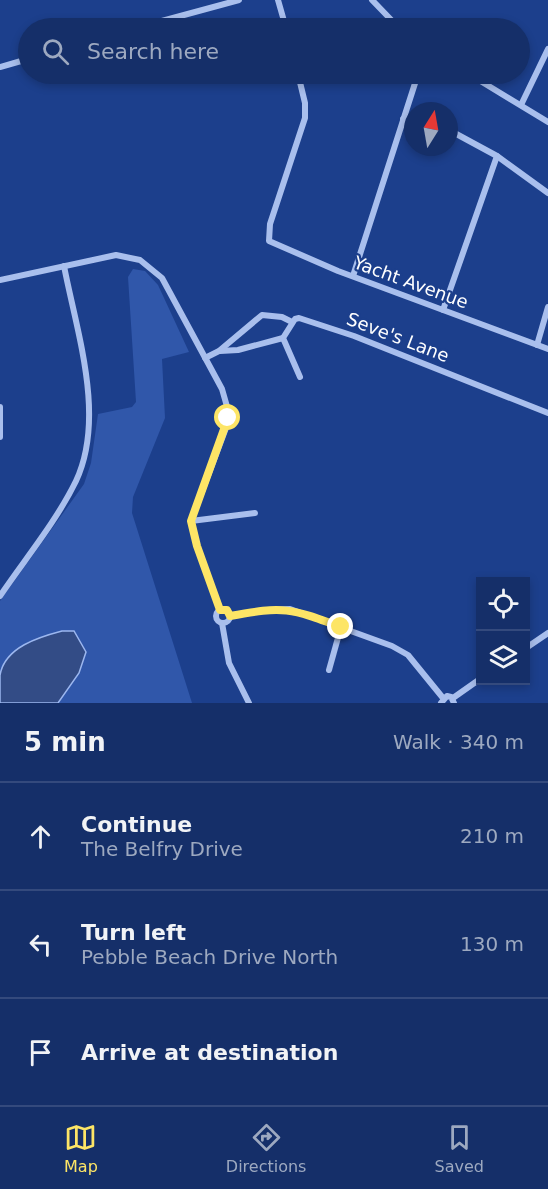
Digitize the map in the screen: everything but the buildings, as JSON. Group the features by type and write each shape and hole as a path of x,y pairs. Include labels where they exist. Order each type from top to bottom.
{"street":[{"path":"173,18 239,0"},
{"path":"278,0 283,18"},
{"path":"372,0 389,18"},
{"path":"521,105 548,49"},
{"path":"0,67 18,62"},
{"name":"Yacht Avenue","path":"300,84 305,103 305,118 267,238 272,244 548,349"},
{"path":"353,276 415,84"},
{"path":"486,84 548,122"},
{"path":"458,135 497,156 548,193"},
{"path":"443,310 497,156"},
{"path":"0,280 116,255 140,260 162,278 206,358 227,402 228,418 191,521 197,546 220,610 217,618 222,623 229,663 249,703"},
{"path":"0,596 75,483 88,445 89,396 64,266"},
{"path":"537,345 548,307"},
{"name":"Seve's Lane","path":"219,351 262,315 282,317 292,322 299,318 306,319 548,413"},
{"path":"206,358 219,351 238,350 283,338 292,322"},
{"path":"283,338 300,377"},
{"path":"0,407 0,437"},
{"path":"191,521 255,513"},
{"path":"222,623 230,616 290,609 392,646 408,655 442,700 449,696 454,701 476,682"},
{"path":"220,610 227,610 230,616"},
{"path":"329,670 341,627"},
{"path":"530,645 548,633"}],"shaded area":[{"path":"133,269 145,271 158,285 189,352 162,359 165,418 133,497 132,513 192,703 0,703 0,601 84,484 91,463 98,414 132,407 136,402 128,277"},
{"path":"62,631 74,631 86,652 79,673 58,703 0,703 0,675 9,657 16,650 34,640"}],"route":[{"path":"228,418 191,521 197,546 213,585 220,610 227,610 230,616 280,608 290,609 341,627"}]}
